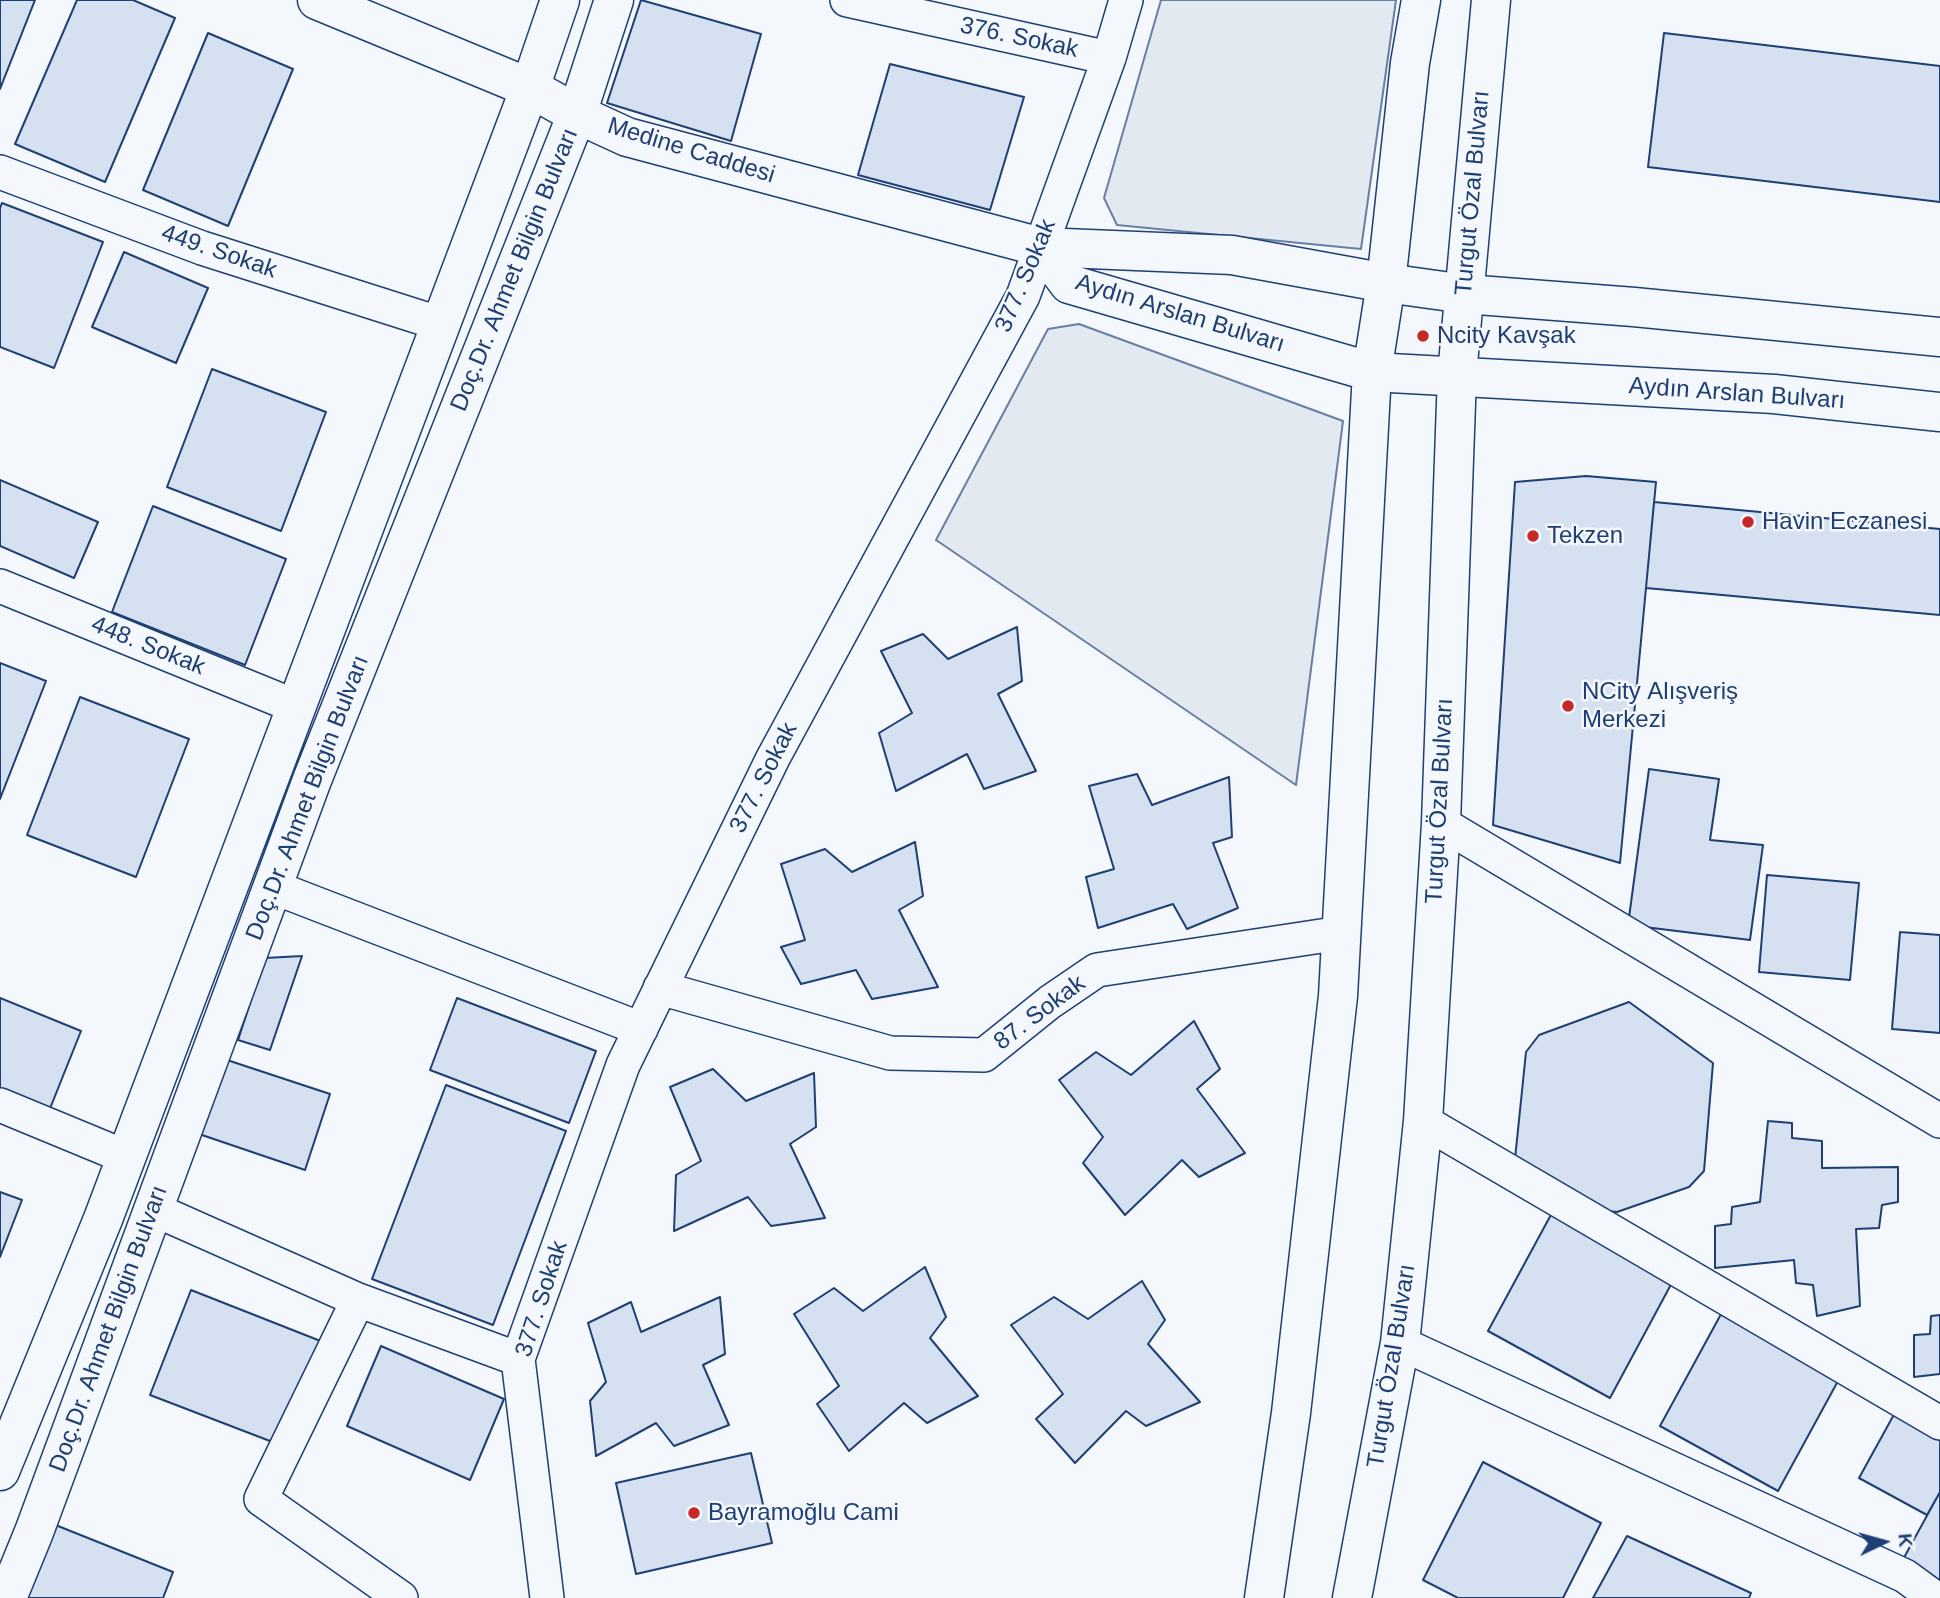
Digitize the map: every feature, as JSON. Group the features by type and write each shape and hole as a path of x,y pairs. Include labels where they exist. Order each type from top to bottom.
{"main road":[{"name":"Medine Caddesi","path":"317,0 530,88 627,137 1041,247"},
{"name":"Doç.Dr. Ahmet Bilgin Bulvarı","path":"0,1471 127,1157 530,88 560,0"},
{"name":"Doç.Dr. Ahmet Bilgin Bulvarı","path":"7,1598 34,1532 312,780 578,114 614,0"},
{"path":"1264,1598 1291,1413 1338,996 1372,372 1387,283 1410,63 1420,0"},
{"name":"Turgut Özal Bulvarı","path":"1352,1598 1400,1343 1423,1121 1441,823 1457,375 1491,0"},
{"name":"Aydın Arslan Bulvarı","path":"1041,247 1232,255 1465,294 1634,307 1940,337"},
{"name":"Aydın Arslan Bulvarı","path":"1041,247 1069,284 1372,372 1774,394 1940,412"}],"street":[{"name":"376. Sokak","path":"847,0 1109,58"},
{"name":"377. Sokak","path":"547,1593 519,1359 623,1065 772,758 1023,296 1109,58 1126,0"},
{"name":"449. Sokak","path":"0,172 202,248 441,324"},
{"name":"448. Sokak","path":"0,586 297,707"},
{"path":"1441,823 1940,1121"},
{"path":"273,887 641,1029"},
{"name":"87. Sokak","path":"660,988 890,1053 984,1055 1050,1002 1097,970 1341,933"},
{"path":"0,1105 127,1157"},
{"path":"1423,1121 1940,1423"},
{"path":"153,1209 358,1300 519,1359"},
{"path":"358,1300 261,1499 401,1598"},
{"path":"1400,1343 1905,1576 1935,1598"}],"shaded area":[{"path":"1161,0 1396,0 1361,249 1117,225 1104,198"},
{"path":"1079,324 1343,421 1296,785 936,540 1048,329"}],"building":[{"path":"0,0 35,0 0,89"},
{"path":"77,0 133,0 175,18 105,182 15,144"},
{"path":"641,0 761,34 731,141 607,103"},
{"path":"208,33 293,69 228,226 143,190"},
{"path":"1664,33 1940,66 1940,202 1648,167"},
{"path":"890,64 1024,97 990,210 858,175"},
{"path":"2,203 103,242 54,368 0,347"},
{"path":"124,252 208,288 176,363 92,327"},
{"path":"212,369 326,412 281,531 167,487"},
{"name":"NCity Alışveriş Merkezi","path":"1586,476 1656,482 1620,863 1493,825 1515,482"},
{"path":"0,480 98,522 74,578 0,546"},
{"path":"1654,502 1940,529 1940,615 1646,588"},
{"path":"153,506 286,559 245,665 112,612"},
{"path":"1017,627 1022,681 998,694 1036,771 984,789 967,754 896,791 879,733 912,713 881,651 923,634 948,659"},
{"path":"0,663 46,681 0,799"},
{"path":"80,697 189,739 136,877 27,835"},
{"path":"1649,769 1719,779 1710,840 1763,845 1750,940 1628,925"},
{"path":"1137,774 1152,805 1229,777 1232,837 1213,843 1238,908 1187,929 1173,904 1098,928 1086,877 1114,869 1089,786"},
{"path":"915,842 923,896 899,910 938,987 872,999 856,970 801,984 781,947 805,940 781,864 825,849 852,872"},
{"path":"1767,875 1859,883 1850,980 1759,972"},
{"path":"1900,932 1940,935 1940,1033 1892,1029"},
{"path":"302,956 270,1050 238,1040 265,958"},
{"path":"0,998 81,1031 47,1116 0,1097"},
{"path":"457,998 596,1051 569,1123 430,1070"},
{"path":"1629,1002 1713,1063 1704,1171 1689,1187 1617,1212 1596,1210 1515,1159 1526,1052 1539,1035"},
{"path":"1194,1021 1220,1069 1197,1089 1245,1153 1199,1177 1182,1160 1125,1215 1083,1163 1103,1137 1059,1080 1096,1052 1131,1075"},
{"path":"224,1059 330,1094 305,1170 199,1134"},
{"path":"713,1069 746,1101 814,1073 816,1127 790,1144 825,1218 771,1226 748,1197 674,1231 676,1175 701,1161 670,1087"},
{"path":"446,1085 566,1131 493,1325 372,1279"},
{"path":"1768,1121 1792,1123 1792,1138 1822,1141 1822,1168 1898,1167 1898,1202 1882,1205 1879,1228 1856,1229 1860,1306 1817,1316 1813,1285 1796,1283 1794,1260 1715,1268 1715,1226 1731,1224 1732,1207 1760,1202"},
{"path":"0,1192 22,1200 0,1257"},
{"path":"1553,1211 1675,1277 1610,1398 1488,1331"},
{"path":"925,1267 946,1317 930,1338 978,1396 927,1423 904,1403 849,1451 817,1404 839,1386 794,1314 834,1288 863,1311"},
{"path":"1142,1281 1165,1320 1148,1344 1200,1402 1146,1426 1126,1411 1075,1463 1036,1419 1063,1394 1011,1325 1054,1297 1088,1319"},
{"path":"191,1290 323,1342 283,1446 150,1395"},
{"path":"720,1297 725,1354 703,1365 729,1425 674,1446 656,1423 596,1456 590,1401 606,1382 588,1323 631,1302 641,1332"},
{"path":"1726,1305 1844,1370 1778,1491 1660,1426"},
{"path":"1940,1315 1940,1374 1914,1377 1914,1335 1930,1334 1931,1316"},
{"path":"381,1346 504,1399 470,1480 347,1426"},
{"path":"1897,1409 1940,1433 1940,1492 1927,1515 1859,1478"},
{"name":"Bayramoğlu Cami","path":"751,1453 772,1543 636,1574 616,1483"},
{"path":"1483,1462 1601,1523 1563,1598 1458,1598 1423,1580"},
{"path":"1940,1492 1940,1584 1901,1563"},
{"path":"53,1524 173,1572 163,1598 23,1598"},
{"path":"1627,1536 1751,1593 1749,1598 1593,1598"}],"place":[{"name":"Ncity Kavşak","path":"1423,336"},
{"name":"Havin Eczanesi","path":"1748,522"},
{"name":"Tekzen","path":"1533,536"},
{"name":"NCity Alışveriş Merkezi","path":"1568,706"},
{"name":"Bayramoğlu Cami","path":"694,1513"}]}
